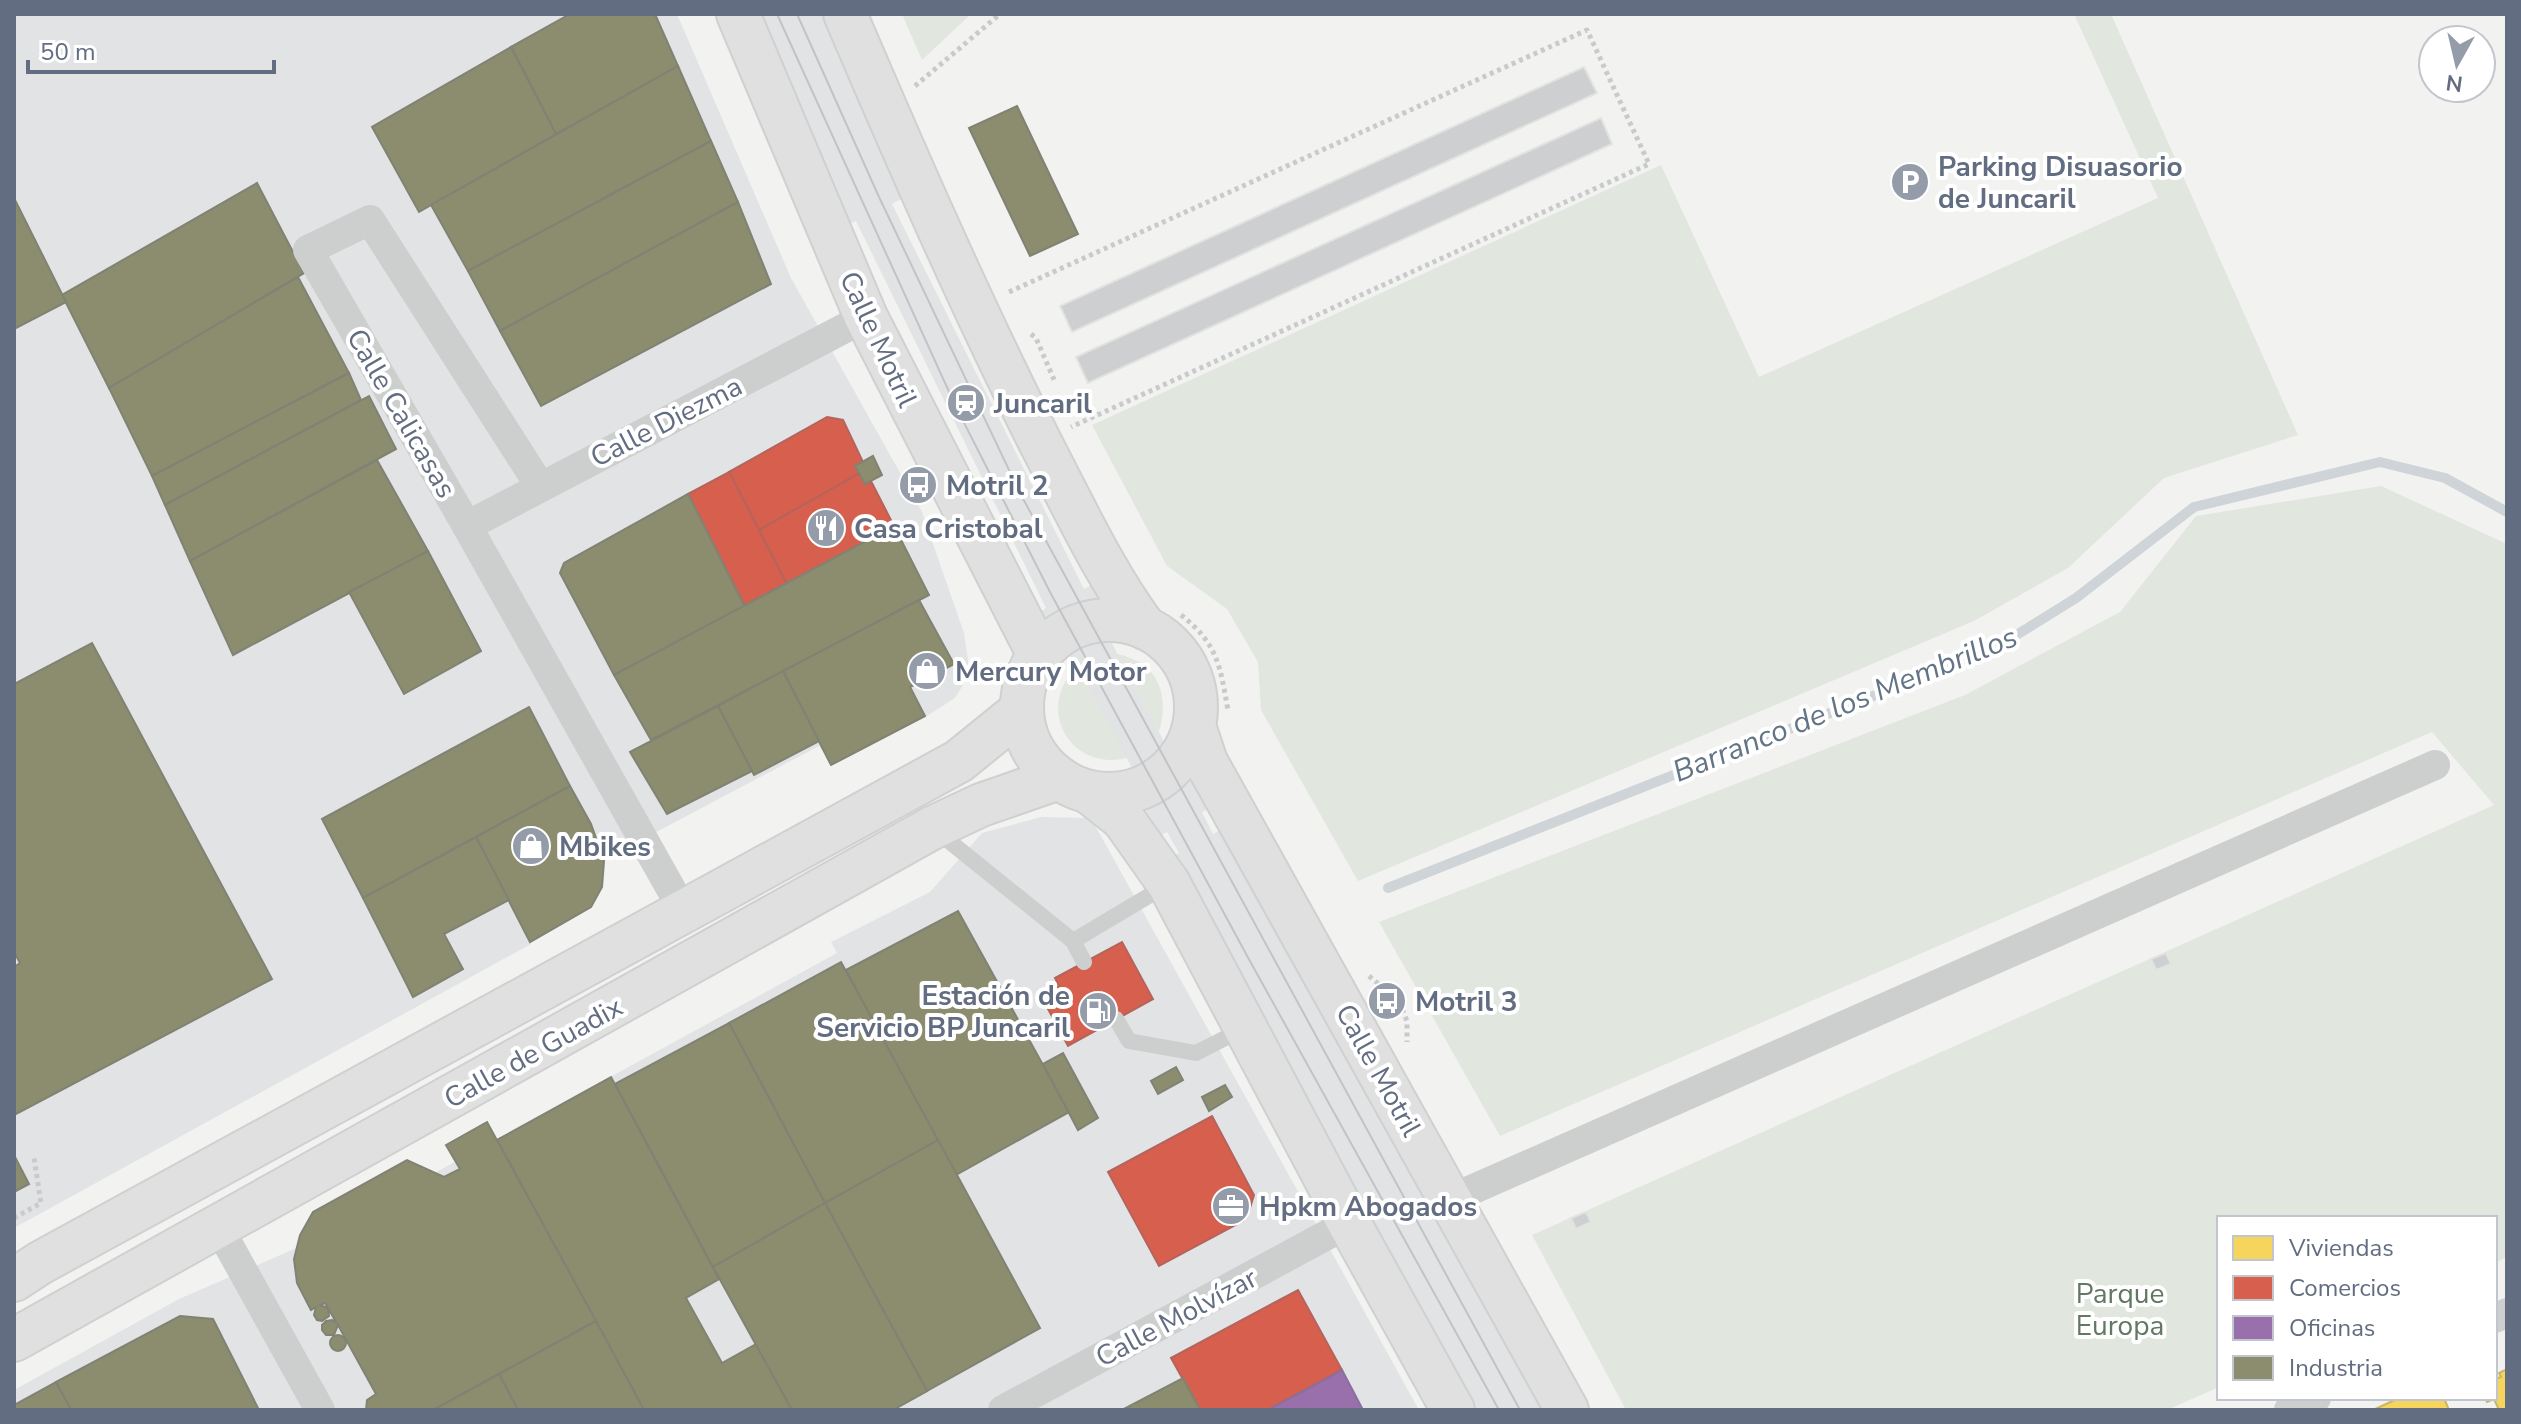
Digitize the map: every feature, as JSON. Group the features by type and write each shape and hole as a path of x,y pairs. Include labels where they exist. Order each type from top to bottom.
{"street":[{"name":"Calle Motril","path":"738,14 866,317 1039,655"},
{"path":"845,14 1007,375 1103,564 1145,628"},
{"name":"Calle Calicasas","path":"540,486 370,220 308,250 684,912"},
{"name":"Calle Diezma","path":"467,526 866,317"},
{"path":"1074,785 1123,794 1162,778 1183,756 1195,729 1196,695 1190,671 1169,643 1145,628 1112,620 1082,624 1061,635 1039,655 1025,684 1022,710 1025,732 1036,755 1074,785 1123,819 1169,884 1349,1223 1453,1410"},
{"name":"Calle de Guadix","path":"14,1280 67,1248 959,761 1022,710"},
{"name":"Calle Motril","path":"1195,729 1206,762 1567,1410"},
{"path":"1451,1199 2435,765"},
{"name":"Calle de Guadix","path":"14,1340 932,828 981,805 1074,785"},
{"name":"Calle Molvízar","path":"1003,1410 1349,1223"},
{"path":"219,1228 320,1410"},
{"path":"2289,1410 2312,1400"}],"lane":[{"path":"932,828 1073,941 1084,962"},
{"path":"1073,941 1169,884"},
{"path":"1116,1019 1129,1041 1196,1053 1246,1027"}],"path":[{"path":"885,107 1000,14"},
{"path":"1007,293 1587,30 1649,164 1059,432"},
{"path":"1036,338 1056,385"},
{"path":"14,1218 41,1203 34,1158"}],"shaded area":[{"path":"14,14 677,14 791,278 922,512 964,633 970,674 955,698 833,765 819,746 513,908 531,944 14,1228"},
{"path":"750,14 826,14 906,196 892,204 1084,589 1096,583 1105,599 1090,602 1187,785 1197,773 1215,805 1202,812 1213,834 1226,827 1547,1410 1471,1410 1167,859 1179,853 1167,832 1156,838 1142,812 1153,806 1050,619 1039,627 1033,616 1046,608 856,221 843,227"},
{"path":"1041,817 1091,818 1419,1410 14,1410 14,1390 179,1299 301,1246 837,953 831,942 930,892 982,833"}],"green space":[{"path":"902,14 971,14 922,60"},
{"path":"2074,14 2111,14 2298,435 2164,478 2068,568 1974,621 1358,881 1261,710 1258,662 1227,609 1167,566 1092,425 1661,165 1759,377 2158,198"},
{"name":"Parque Europa","path":"2381,486 2507,544 2507,1257 2497,1262 2497,1216 2217,1216 2217,1388 2167,1410 1626,1410 1532,1235 2494,805 2432,732 1500,1136 1379,922 1965,695 2120,612 2196,516"},
{"path":"1117,654 1142,664 1158,682 1163,705 1159,732"},
{"path":"1077,667 1127,758 1107,760 1089,755 1075,746 1064,733 1059,718 1059,700 1064,683"}],"building: Viviendas":[{"path":"2507,1369 2507,1410 2499,1410 2494,1400 2497,1400 2497,1378 2501,1377 2499,1373"},
{"path":"2395,1400 2445,1400 2449,1410 2373,1410"}],"building: Comercios":[{"path":"827,417 843,420 863,462 855,466 860,473 759,530 729,472"},
{"path":"729,472 787,584 745,607 688,494"},
{"name":"Casa Cristobal","path":"860,473 865,484 871,481 894,526 787,584 759,530"},
{"path":"1122,942 1153,999 1068,1046 1041,996 1059,986 1055,978"},
{"path":"1212,1116 1254,1195 1249,1211 1243,1221 1159,1266 1108,1172"},
{"path":"1298,1290 1342,1370 1268,1410 1200,1410 1171,1358"}],"building: Oficinas":[{"path":"1342,1370 1363,1410 1268,1410 1330,1377"}],"building: Industria":[{"path":"570,14 655,14 678,66 556,134 511,47"},
{"path":"511,47 556,134 419,212 372,127"},
{"path":"678,66 711,141 468,271 431,205"},
{"path":"1017,106 1078,234 1030,256 969,128"},
{"path":"711,141 738,202 500,331 468,271"},
{"path":"257,183 304,273 109,388 62,295"},
{"path":"14,198 66,302 14,329"},
{"path":"738,202 771,284 541,406 500,331"},
{"path":"298,277 349,373 152,476 109,388"},
{"path":"349,373 361,400 165,505 152,476"},
{"path":"369,396 396,449 190,561 165,505"},
{"path":"873,456 882,475 865,484 855,466"},
{"path":"377,460 428,551 233,655 190,561"},
{"path":"688,494 745,607 614,675 560,573 564,563"},
{"path":"894,526 929,595 651,740 614,675"},
{"path":"428,551 481,651 404,694 349,592"},
{"path":"919,600 954,664 910,687 925,716 831,765 783,671"},
{"path":"92,643 272,979 14,1115 14,967 20,963 14,952 14,684"},
{"path":"783,671 819,741 754,775 718,706"},
{"path":"718,706 752,771 667,814 630,752"},
{"path":"529,707 570,786 363,898 322,819"},
{"path":"570,786 591,824 604,861 602,887 591,907 530,942 476,837"},
{"path":"476,837 509,900 444,934 463,969 413,997 363,898"},
{"path":"958,911 1069,1112 956,1175 846,970"},
{"path":"841,962 938,1140 825,1203 729,1023"},
{"path":"729,1023 825,1203 713,1267 615,1084"},
{"path":"1063,1053 1098,1118 1078,1130 1043,1064"},
{"path":"1176,1067 1183,1080 1158,1094 1151,1081"},
{"path":"611,1077 719,1279 686,1298 722,1363 756,1344 792,1410 644,1410 497,1140"},
{"path":"1225,1085 1232,1097 1209,1111 1202,1097"},
{"path":"487,1122 596,1321 433,1410 366,1410 367,1400 376,1394 338,1325 334,1335 326,1335 322,1330 326,1321 336,1322 328,1308 329,1316 322,1321 317,1320 314,1315 316,1307 311,1310 297,1283 294,1259 300,1235 313,1212 407,1160 444,1177 460,1169 446,1145"},
{"path":"938,1140 1040,1328 927,1391 825,1203"},
{"path":"14,1155 29,1184 14,1192"},
{"path":"825,1203 927,1391 893,1410 792,1410 713,1267"},
{"path":"180,1316 213,1319 259,1410 71,1410 56,1382"},
{"path":"596,1321 644,1410 518,1410 499,1374"},
{"path":"338,1335 346,1343 338,1351 330,1343"},
{"path":"499,1374 518,1410 433,1410"},
{"path":"1183,1378 1200,1410 1122,1410"},
{"path":"56,1382 71,1410 14,1410 14,1405"}],"building: Otros":[{"path":"1584,67 1597,93 1072,332 1060,306"},
{"path":"1601,118 1612,144 1088,383 1076,357"},
{"path":"2166,953 2171,964 2156,970 2151,959"},
{"path":"1586,1212 1591,1222 1576,1229 1571,1218"}],"waterway":[{"name":"Barranco de los Membrillos","path":"1388,888 1997,647 2076,598 2194,507 2380,462 2445,478 2507,512"}],"tram line":[{"path":"777,14 956,407 1050,592 1499,1410"},
{"path":"797,14 879,197 1021,495 1520,1410"}],"place":[{"name":"Parking Disuasorio de Juncaril","path":"1910,182"},
{"name":"Juncaril","path":"966,403"},
{"name":"Motril 2","path":"918,485"},
{"name":"Casa Cristobal","path":"826,528"},
{"name":"Mercury Motor","path":"927,671"},
{"name":"Mbikes","path":"531,846"},
{"name":"Motril 3","path":"1387,1001"},
{"name":"Estación de Servicio BP Juncaril","path":"1098,1011"},
{"name":"Hpkm Abogados","path":"1231,1206"}]}
